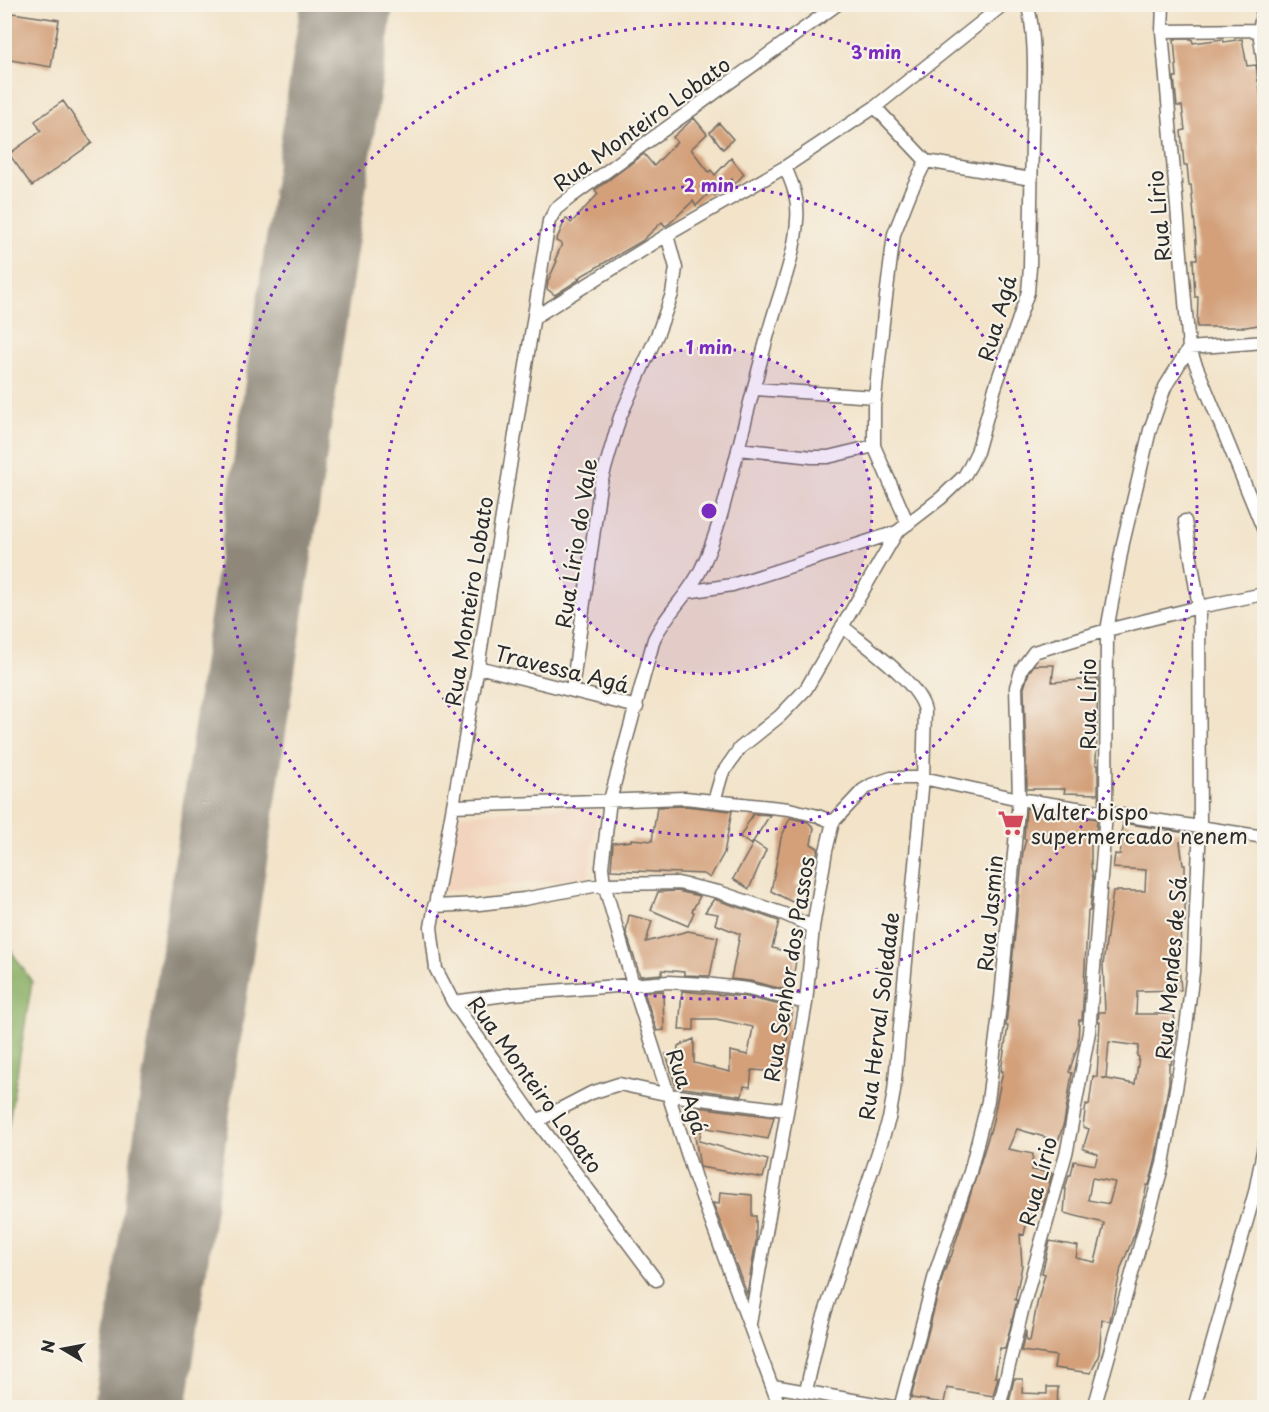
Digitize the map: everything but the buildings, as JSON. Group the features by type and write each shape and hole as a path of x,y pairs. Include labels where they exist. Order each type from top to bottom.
{"street":[{"name":"Rua Monteiro Lobato","path":"656,1280 537,1121 453,1002 436,969 431,927 478,667 549,221 556,209 838,4"},
{"path":"535,316 667,235 785,167 875,107 1004,4"},
{"name":"Rua Agá","path":"687,592 732,585 819,559 897,532 964,476 977,452 995,388 1028,292 1033,82 1032,40 1026,4"},
{"name":"Rua Lírio","path":"999,1407 1022,1311 1067,1150 1089,1032 1106,813 1107,630 1123,543 1150,430 1165,387 1189,348 1162,31 1163,4"},
{"path":"1263,4 1264,66"},
{"path":"1162,31 1262,31"},
{"path":"875,107 926,161 1031,179"},
{"path":"908,524 874,446 875,398 894,234 926,161"},
{"name":"Rua Agá","path":"780,1407 696,1178 633,984 604,884 602,867 610,800 654,639 661,624 687,592 702,568 714,535 775,308 789,265 796,228 797,202 795,188 785,167"},
{"name":"Rua Lírio do Vale","path":"572,690 600,486 620,417 658,333 672,294 676,268 667,235"},
{"path":"1264,342 1189,348 1264,531"},
{"path":"755,389 875,398"},
{"path":"738,449 828,457 874,446"},
{"name":"Rua Mendes de Sá","path":"1094,1407 1163,1164 1185,1043 1192,972 1200,826 1199,607 1185,521"},
{"name":"Rua Agá","path":"714,801 722,774 730,760 740,748 780,716 806,689 897,532"},
{"name":"Rua Jasmin","path":"899,1407 936,1270 970,1172 988,1101 1001,998 1019,799 1016,687 1022,668 1034,652 1107,630 1199,607 1264,594"},
{"name":"Rua Herval Soledade","path":"806,1391 821,1325 889,1119 894,1091 923,778 925,711 923,700 908,682 842,626"},
{"name":"Travessa Agá","path":"478,667 637,707"},
{"name":"Rua Senhor dos Passos","path":"750,1325 806,1003 813,927 826,851 833,822 863,790 891,778 923,778 1019,799 1264,837"},
{"path":"453,806 685,798 789,809 833,822"},
{"path":"434,906 524,899 604,884 678,883 719,892 784,914 813,927"},
{"path":"453,1002 513,994 668,982 724,986 806,1003"},
{"path":"537,1121 591,1093 619,1084 670,1095 786,1110"},
{"path":"1194,1407 1255,1192 1264,1146"},
{"path":"772,1386 899,1407"}],"shaded area":[{"path":"598,804 588,877 445,891 459,815"}],"green space":[{"path":"5,942 32,982 5,1146"}],"taxiway":[{"path":"335,4 342,36"}],"runway":[{"path":"140,1408 347,4"}],"place":[{"name":"Valter bispo supermercado nenem","path":"1011,823"}]}
